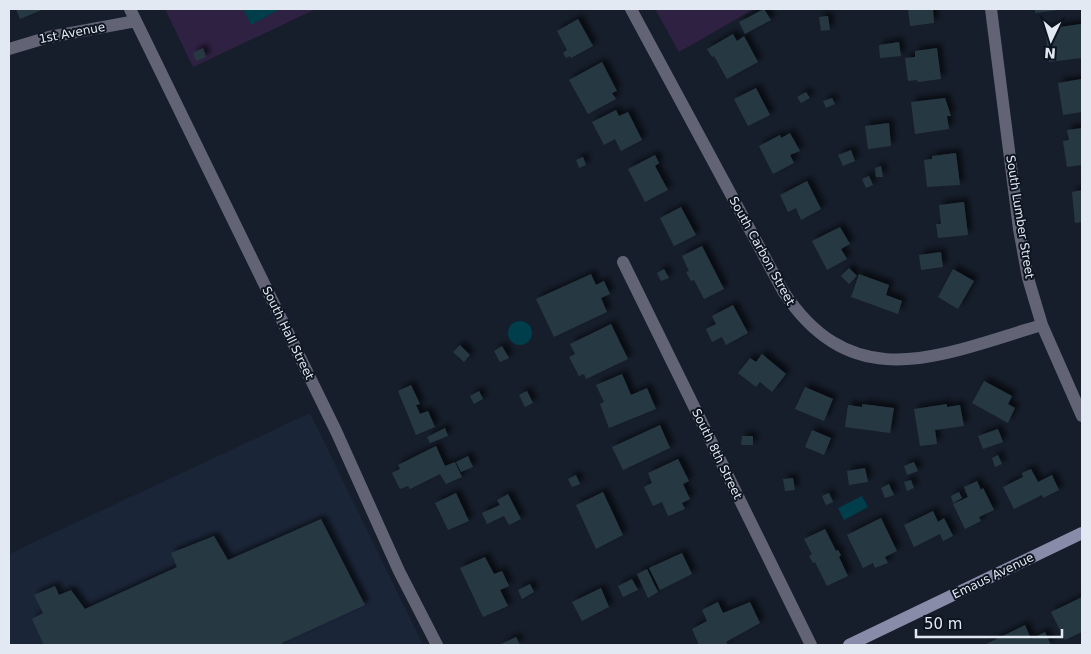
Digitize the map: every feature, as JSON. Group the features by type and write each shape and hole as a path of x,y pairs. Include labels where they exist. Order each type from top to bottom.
{"main road":[{"name":"Emaus Avenue","path":"849,645 1082,533"}],"street":[{"name":"South Hall Street","path":"130,9 336,432 399,571 438,645"},
{"name":"South Carbon Street","path":"631,9 783,291 796,311 815,331 834,344 856,354 878,360 901,362 925,359 1042,326"},
{"name":"South Lumber Street","path":"991,9 1028,278 1042,326 1082,416"},
{"name":"1st Avenue","path":"9,48 41,39 136,21"},
{"name":"South 8th Street","path":"623,262 811,645"}],"shaded area":[{"path":"165,9 316,9 193,67"},
{"path":"243,9 280,9 251,25"},
{"path":"655,9 754,9 679,52"},
{"path":"520,321 528,325 532,333 528,341 520,345 512,341 508,333 512,325"},
{"path":"310,413 423,645 9,645 9,554"},
{"path":"862,496 868,507 844,520 838,508"}],"building":[{"path":"16,9 44,9 20,19"},
{"path":"764,9 771,20 745,34 739,22"},
{"path":"908,9 933,9 934,23 910,26"},
{"path":"1035,9 1059,9 1059,10 1035,13"},
{"path":"828,16 830,30 821,31 819,17"},
{"path":"578,19 593,46 571,58 570,56 566,58 563,53 567,50 557,31"},
{"path":"1081,24 1082,58 1049,62 1045,29"},
{"path":"733,34 737,41 744,36 758,62 727,79 714,56 712,57 707,49"},
{"path":"899,42 901,56 880,58 879,45"},
{"path":"203,48 206,57 196,61 193,53"},
{"path":"937,48 941,79 918,82 917,80 908,81 905,58 915,57 915,51"},
{"path":"602,62 617,91 612,93 616,99 588,114 569,80"},
{"path":"1081,79 1082,112 1063,115 1058,83"},
{"path":"756,88 770,115 748,126 734,99"},
{"path":"806,92 810,98 801,103 797,97"},
{"path":"832,98 835,104 826,108 823,101"},
{"path":"945,98 951,116 947,116 949,129 915,134 911,102"},
{"path":"616,110 619,116 628,112 642,140 621,151 615,139 604,145 592,122"},
{"path":"889,123 891,146 868,149 865,126"},
{"path":"1082,128 1082,165 1067,167 1063,141 1069,140 1067,130"},
{"path":"790,133 800,151 790,155 794,163 773,174 759,146 780,135 781,138"},
{"path":"851,150 855,161 843,166 838,155"},
{"path":"956,153 960,185 927,187 924,160 932,159 932,156"},
{"path":"655,155 659,163 655,166 668,190 645,202 628,169"},
{"path":"583,157 586,165 579,168 576,160"},
{"path":"881,166 883,177 876,177 875,168"},
{"path":"869,176 873,185 866,188 862,179"},
{"path":"807,181 821,209 801,220 796,208 788,212 780,195"},
{"path":"1082,190 1082,222 1075,223 1072,192"},
{"path":"964,202 968,235 938,238 936,224 941,224 939,205"},
{"path":"681,207 696,235 674,246 660,218"},
{"path":"840,227 850,244 841,249 847,259 827,270 812,241"},
{"path":"702,246 724,289 704,299 694,280 691,281 686,272 689,271 682,256"},
{"path":"941,252 943,267 921,270 919,255"},
{"path":"849,268 857,276 849,284 841,276"},
{"path":"664,269 669,278 661,281 657,273"},
{"path":"953,269 974,281 958,309 938,297"},
{"path":"591,274 596,285 604,281 610,294 601,298 607,312 554,337 536,299"},
{"path":"859,274 889,285 886,295 902,301 898,314 851,297"},
{"path":"733,305 748,333 726,345 722,337 712,342 706,329 716,324 712,316"},
{"path":"611,324 628,359 586,379 584,374 579,376 569,357 575,354 570,344"},
{"path":"460,345 470,355 464,362 453,352"},
{"path":"502,346 509,358 500,362 494,351"},
{"path":"762,354 786,374 772,392 760,382 756,387 738,373 750,358 756,362"},
{"path":"622,374 631,395 647,388 656,409 609,428 600,404 604,402 596,385"},
{"path":"984,381 1012,396 1008,404 1015,408 1008,423 972,403"},
{"path":"411,385 420,404 416,405 420,414 428,411 435,427 416,435 398,391"},
{"path":"805,387 833,399 824,421 795,409"},
{"path":"479,391 483,399 474,404 470,396"},
{"path":"527,391 533,403 525,407 519,395"},
{"path":"862,404 894,408 890,433 845,427 848,405 862,407"},
{"path":"947,404 947,407 960,405 964,426 935,430 937,444 920,446 914,409"},
{"path":"660,425 670,448 623,470 612,447"},
{"path":"445,428 448,436 430,443 427,437"},
{"path":"998,429 1003,442 983,449 978,436"},
{"path":"812,430 831,438 824,455 805,447"},
{"path":"742,436 753,436 753,445 741,445"},
{"path":"436,446 445,466 455,462 462,477 446,484 440,474 410,489 408,486 400,489 392,473 400,469 398,465"},
{"path":"998,455 1002,464 995,467 992,458"},
{"path":"468,456 473,467 461,472 456,462"},
{"path":"678,459 689,481 683,484 690,499 682,503 685,509 668,516 662,502 653,506 644,487 652,483 648,473"},
{"path":"914,462 918,471 907,475 904,466"},
{"path":"865,468 868,482 849,485 847,471"},
{"path":"1031,469 1038,482 1052,475 1059,490 1043,498 1042,495 1014,509 1003,487 1023,477 1022,473"},
{"path":"576,475 580,484 572,487 568,479"},
{"path":"793,478 795,490 785,491 783,479"},
{"path":"911,480 914,488 907,491 904,482"},
{"path":"977,481 981,490 983,488 994,510 979,517 981,521 965,529 953,504 968,497 964,487"},
{"path":"889,484 894,495 885,498 881,488"},
{"path":"603,492 623,535 596,549 576,505"},
{"path":"959,492 962,498 953,503 951,496"},
{"path":"456,493 469,521 448,530 435,503"},
{"path":"829,493 833,502 826,505 822,496"},
{"path":"508,494 521,519 509,525 504,516 487,524 482,513 500,505 497,500"},
{"path":"933,511 938,522 944,518 953,536 943,541 940,534 914,547 904,525"},
{"path":"881,518 897,551 885,557 888,563 875,568 873,563 863,568 847,535"},
{"path":"321,519 365,605 282,643 282,645 44,645 32,619 43,613 34,595 55,586 59,595 71,590 85,609 177,567 171,553 214,536 228,560"},
{"path":"825,529 836,551 838,550 841,555 839,557 848,576 827,586 815,562 813,563 809,556 812,554 804,539"},
{"path":"682,553 692,574 660,590 649,568"},
{"path":"485,557 494,574 502,571 509,586 500,590 508,606 483,617 460,568"},
{"path":"647,569 658,592 648,598 637,574"},
{"path":"632,579 638,590 623,597 618,586"},
{"path":"530,584 534,592 522,599 518,590"},
{"path":"601,588 609,607 582,621 572,602"},
{"path":"1082,597 1082,632 1065,640 1051,612"},
{"path":"718,602 723,613 750,602 760,623 726,642 728,645 699,645 692,629 707,621 702,610"},
{"path":"1025,625 1031,639 1045,632 1051,645 984,645"},
{"path":"516,637 520,645 499,645"}]}
